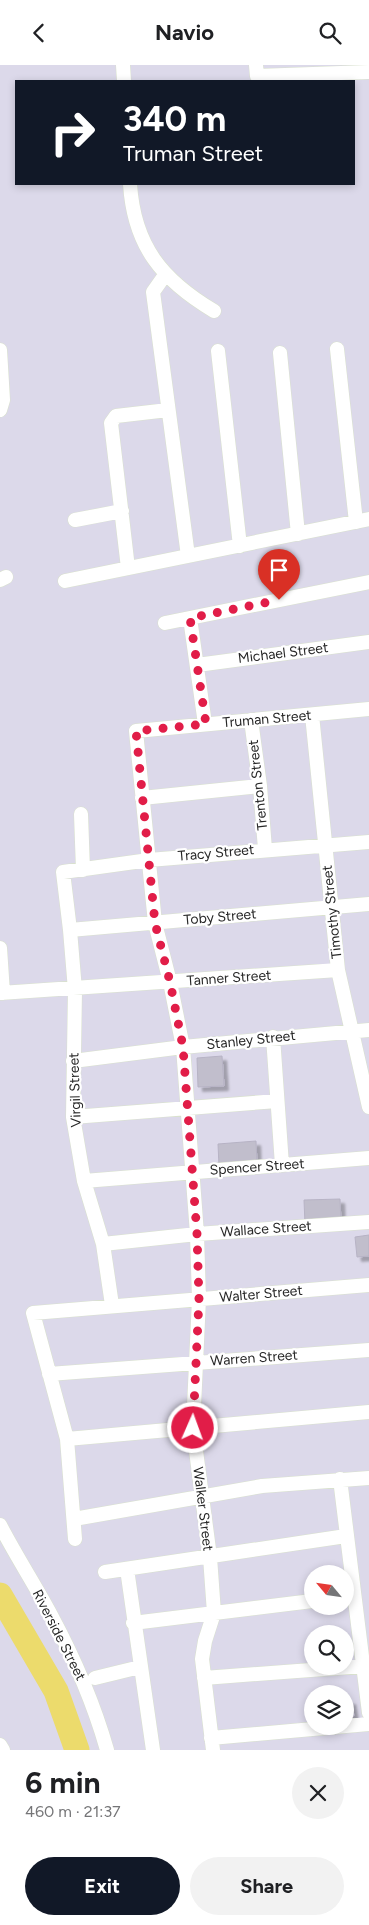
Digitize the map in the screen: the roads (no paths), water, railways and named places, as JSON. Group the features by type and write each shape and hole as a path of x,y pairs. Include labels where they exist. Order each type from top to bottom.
{"street":[{"path":"123,65 124,80"},
{"path":"256,71 319,70 369,72"},
{"path":"130,185 135,221 148,252 165,275 190,297 214,311"},
{"path":"165,275 153,292 188,556"},
{"path":"65,581 363,521 336,349"},
{"path":"0,350 3,400 0,410"},
{"path":"218,351 240,546"},
{"path":"280,353 298,534"},
{"path":"128,568 111,423 116,416 168,410"},
{"path":"76,520 122,511"},
{"path":"165,623 369,582"},
{"path":"190,618 206,724"},
{"name":"Michael Street","path":"197,665 369,642"},
{"name":"Truman Street","path":"136,731 369,709"},
{"name":"Timothy Street","path":"312,715 338,970 368,1098"},
{"name":"Trenton Street","path":"251,720 260,786 265,849"},
{"name":"Walker Street","path":"136,731 155,923 170,982 183,1047 186,1109 197,1234 199,1299 193,1428 210,1557 214,1613 202,1651 212,1744"},
{"path":"142,798 260,786"},
{"path":"81,814 83,870"},
{"name":"Tracy Street","path":"63,872 149,860 265,849 369,842"},
{"name":"Virgil Street","path":"63,872 70,929 74,990 73,1117 84,1181 103,1244 112,1305"},
{"name":"Toby Street","path":"70,929 369,904"},
{"path":"0,948 1,993"},
{"name":"Tanner Street","path":"1,993 74,990 338,970"},
{"name":"Stanley Street","path":"73,1061 273,1037 369,1030"},
{"path":"273,1037 282,1165"},
{"path":"73,1117 278,1101"},
{"name":"Spencer Street","path":"84,1181 369,1159"},
{"name":"Wallace Street","path":"103,1244 197,1234 369,1222"},
{"name":"Walter Street","path":"49,1374 33,1313 369,1285"},
{"name":"Warren Street","path":"49,1374 369,1350"},
{"path":"49,1374 67,1439 75,1539"},
{"path":"67,1439 369,1413"},
{"path":"74,1519 262,1486 369,1478"},
{"path":"340,1479 348,1565"},
{"name":"Riverside Street","path":"0,1525 59,1632 100,1723 107,1750"},
{"path":"105,1572 346,1536"},
{"path":"127,1569 133,1623 153,1750"},
{"path":"133,1623 304,1602"},
{"path":"354,1615 364,1666 369,1713"},
{"path":"204,1678 364,1666"},
{"path":"95,1677 140,1667"},
{"path":"212,1744 369,1725"},
{"path":"0,1745 3,1750"}],"waterway":[{"path":"0,1595 56,1691 77,1750"}]}
